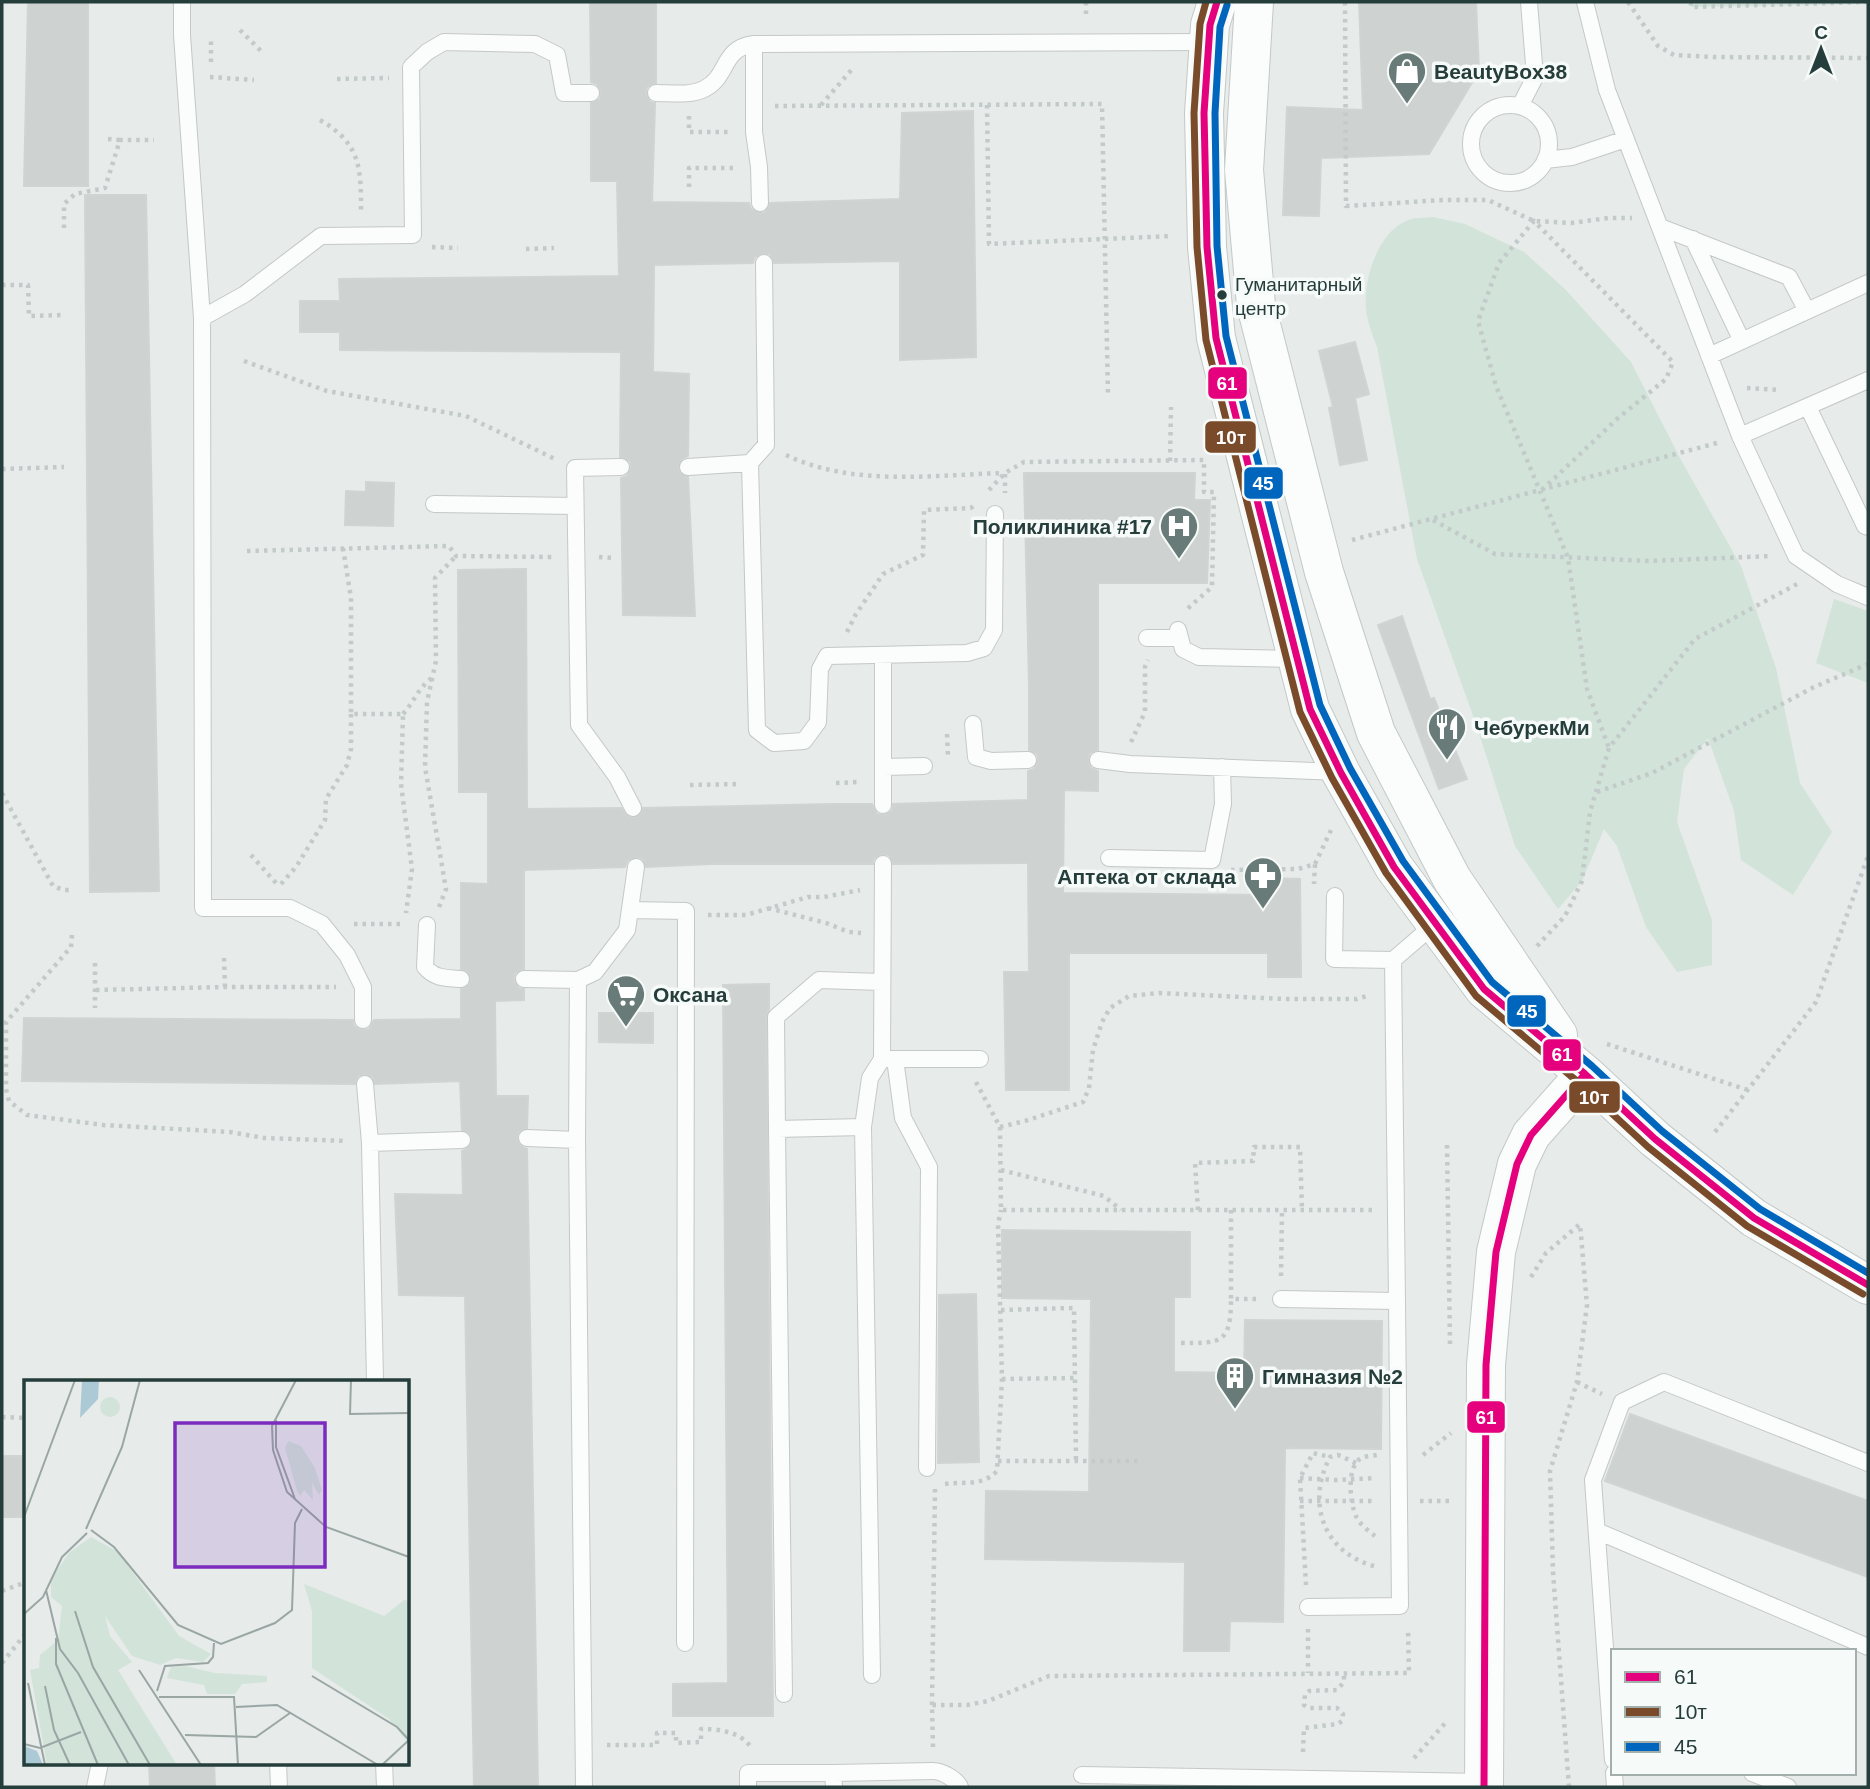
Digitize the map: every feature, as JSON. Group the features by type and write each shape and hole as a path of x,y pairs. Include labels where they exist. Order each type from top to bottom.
{"street":[{"path":"1217,2 1208,42 1204,113 1207,247 1216,338 1310,709 1341,773 1394,867 1484,989 1596,1059"},
{"path":"1254,2 1244,170 1256,304 1324,572 1376,733 1452,879 1596,1059 1655,1139 1754,1218 1868,1285"},
{"path":"1484,1785 1486,1365 1496,1252 1517,1164 1531,1135 1596,1059"}],"lane":[{"path":"1520,106 1535,77 1529,2"},
{"path":"1585,2 1606,90 1740,436 1796,556 1838,584 1868,597"},
{"path":"181,4 202,318 203,908 290,908 322,924 347,955 363,987 363,1020"},
{"path":"202,318 245,294 321,236 413,235 411,66 444,42 535,44 557,55 564,93 591,93"},
{"path":"656,93 688,94 706,89 722,73 729,55 741,45 1208,42"},
{"path":"754,44 754,132 760,203"},
{"path":"1520,106 1541,121 1549,147 1545,160 1538,171 1527,179 1515,182 1492,178 1482,171 1471,149 1475,126 1482,116 1493,108 1520,106"},
{"path":"1545,160 1572,157 1626,139"},
{"path":"1660,227 1789,277 1807,311"},
{"path":"1693,239 1742,341"},
{"path":"688,467 750,463 766,446 764,263"},
{"path":"1709,356 1868,283"},
{"path":"1740,436 1868,380"},
{"path":"1808,407 1865,526 1868,527"},
{"path":"750,463 757,730 775,743 804,741 818,722 820,669 827,656 967,653 985,648 994,630 995,514"},
{"path":"621,467 575,468 579,725 617,778 633,808"},
{"path":"435,504 575,506"},
{"path":"1147,638 1179,634 1183,649 1199,657 1298,659"},
{"path":"883,656 883,805"},
{"path":"973,724 976,757 991,761 1028,760"},
{"path":"1098,760 1130,764 1341,773"},
{"path":"883,767 924,766"},
{"path":"1109,858 1212,860 1223,804 1222,767"},
{"path":"883,864 882,982 888,1059 903,1118 929,1167 928,1468"},
{"path":"524,979 578,980 595,972 627,930 636,867"},
{"path":"1335,896 1334,960 1393,960 1436,923"},
{"path":"630,910 686,911 685,1643"},
{"path":"427,925 425,967 430,974 440,978 461,979"},
{"path":"1308,1607 1400,1606 1393,960"},
{"path":"578,980 577,1140 584,1787"},
{"path":"784,1694 776,1017 819,980 882,982"},
{"path":"872,1675 863,1126 870,1079 888,1059 972,1059"},
{"path":"365,1084 370,1143 375,1380"},
{"path":"777,1129 863,1126"},
{"path":"527,1138 577,1140"},
{"path":"370,1143 462,1140"},
{"path":"1281,1300 1397,1301"},
{"path":"1611,1719 1593,1480 1622,1402 1664,1382 1868,1462"},
{"path":"1597,1531 1868,1647"},
{"path":"95,1787 100,1764"},
{"path":"278,1764 279,1787"},
{"path":"384,1764 384,1787"},
{"path":"748,1787 748,1773 834,1780 939,1771 957,1782 960,1787"},
{"path":"1082,1775 1158,1782 1484,1785"},
{"path":"1757,1775 1788,1787"}],"path":[{"path":"1345,2 1348,181 1346,206 1488,200 1534,221 1673,362 1666,379 1617,419 1542,490"},
{"path":"1628,2 1658,46 1674,55 1868,58"},
{"path":"1691,2 1691,7 1868,2"},
{"path":"240,30 262,52"},
{"path":"211,41 210,79 254,80"},
{"path":"821,106 873,44"},
{"path":"337,79 391,78"},
{"path":"754,107 1102,104 1107,239 1108,395"},
{"path":"987,105 989,244 1172,236"},
{"path":"320,120 338,130 354,148 359,173 361,236"},
{"path":"701,133 739,132"},
{"path":"107,139 154,140"},
{"path":"64,228 64,204 75,194 105,188 120,140"},
{"path":"689,187 689,169 759,167"},
{"path":"1534,221 1570,223 1608,218 1638,218 1660,227"},
{"path":"1534,221 1499,263 1478,321 1496,386 1542,490 1568,558 1587,689 1609,748"},
{"path":"432,247 458,248"},
{"path":"526,248 554,248"},
{"path":"2,285 28,285 29,316 63,315"},
{"path":"244,361 327,391 466,416 575,468"},
{"path":"1170,461 1171,407"},
{"path":"1349,540 1717,443"},
{"path":"988,491 1005,473 1024,462 1204,460 1204,492 1214,492 1212,587 1184,611 1179,634"},
{"path":"803,463 866,478 1005,473"},
{"path":"2,469 64,467"},
{"path":"846,635 856,614 883,574 923,555 923,510 971,508 979,499"},
{"path":"1432,519 1496,554 1649,561 1796,556"},
{"path":"247,551 449,546 456,556"},
{"path":"251,855 278,887 296,867 325,820 326,799 347,765 351,749 351,598 343,548"},
{"path":"427,925 446,889 425,767 427,702 436,661 435,578 456,556 614,558"},
{"path":"1529,953 1565,916 1582,881 1590,812 1609,748 1695,639 1804,580"},
{"path":"1596,792 1652,773 1814,687 1868,664"},
{"path":"1130,764 1131,743 1145,712 1145,667"},
{"path":"405,924 412,869 401,784 403,714 412,704 420,687 432,678"},
{"path":"351,715 403,714"},
{"path":"836,783 862,782"},
{"path":"690,785 739,784"},
{"path":"2,793 53,886 72,890"},
{"path":"1314,880 1315,864 1334,825"},
{"path":"1715,1132 1816,1002 1868,856"},
{"path":"1234,870 1298,869 1315,864"},
{"path":"686,911 710,915 746,915 808,897 882,890"},
{"path":"767,908 826,923 849,932 882,935"},
{"path":"373,924 393,924"},
{"path":"72,935 71,947 6,1022 6,1089 9,1101 27,1115 103,1125 230,1132 264,1138 370,1143"},
{"path":"224,958 225,987"},
{"path":"95,963 95,1008"},
{"path":"96,990 363,987"},
{"path":"1000,1127 1083,1102 1089,1088 1093,1050 1102,1022 1110,1007 1129,996 1159,993 1284,999 1357,999 1378,989"},
{"path":"933,1771 934,1490 939,1485 979,1483 989,1479 997,1471 998,1461 1002,1379 998,1224 1002,1210 1000,1127 972,1059"},
{"path":"1596,1059 1748,1090"},
{"path":"1447,1145 1450,1347"},
{"path":"1198,1210 1195,1163 1253,1161 1254,1147 1300,1147 1302,1210"},
{"path":"1000,1170 1104,1196 1122,1210"},
{"path":"1002,1210 1396,1210"},
{"path":"1181,1343 1212,1343 1226,1334 1231,1322 1231,1210"},
{"path":"1281,1300 1282,1210"},
{"path":"1528,1280 1546,1252 1580,1224 1587,1305 1584,1331 1577,1382 1550,1471 1553,1572 1569,1787"},
{"path":"1231,1300 1263,1300"},
{"path":"1000,1310 1074,1308 1076,1461"},
{"path":"1002,1379 1074,1378"},
{"path":"2,1418 24,1418"},
{"path":"1308,1673 1308,1607 1300,1478 1313,1453 1330,1457 1338,1455 1356,1463"},
{"path":"1371,1456 1361,1458 1356,1463 1351,1479 1356,1518 1376,1537 1399,1542"},
{"path":"1330,1457 1322,1480 1321,1501 1322,1518 1329,1539 1355,1560 1377,1567 1400,1568"},
{"path":"998,1461 1140,1461"},
{"path":"1300,1478 1369,1478"},
{"path":"1300,1501 1368,1501"},
{"path":"2,1591 24,1583"},
{"path":"932,1705 967,1705 988,1701 1049,1676 1409,1673 1407,1614 1400,1606"},
{"path":"2,1663 24,1636"},
{"path":"1303,1752 1304,1728 1338,1724 1342,1721 1343,1714 1337,1708 1308,1708 1304,1705 1305,1695 1309,1691 1337,1690 1345,1682 1345,1673"},
{"path":"1408,1764 1450,1718"},
{"path":"609,1745 657,1745 657,1733 676,1733 676,1743 701,1742 701,1729 720,1729"}],"shaded area":[{"path":"1691,2 1868,2 1868,4 1691,7"},
{"path":"1433,217 1465,224 1524,252 1565,289 1631,362 1681,460 1741,566 1776,668 1800,783 1832,832 1793,895 1741,860 1734,811 1708,738 1684,769 1677,822 1712,920 1712,965 1677,972 1646,927 1617,846 1604,829 1582,881 1558,909 1515,846 1477,727 1417,559 1377,347 1367,316 1366,290 1369,276 1386,237 1409,220"},
{"path":"1834,599 1868,611 1868,683 1816,663"}],"building":[{"path":"28,2 88,2 88,186 24,186"},
{"path":"590,2 656,2 656,83 647,87 646,93 650,102 655,103 652,202 749,203 751,209 760,213 766,212 770,203 900,199 902,113 973,111 976,357 900,360 900,261 774,263 770,254 763,253 755,257 753,263 654,265 653,372 689,374 688,456 682,459 678,467 680,473 688,477 695,616 623,615 621,478 627,476 631,467 630,461 620,457 621,352 340,350 340,332 300,332 300,301 340,301 339,279 619,276 617,181 591,181 591,103 600,99 601,92 597,84 591,82"},
{"path":"1359,2 1476,2 1479,71 1429,154 1321,158 1319,216 1283,215 1287,107 1363,110"},
{"path":"85,195 146,195 159,891 90,892"},
{"path":"1355,342 1369,394 1355,398 1367,460 1340,465 1329,408 1333,407 1319,351"},
{"path":"1024,473 1195,473 1194,500 1210,500 1207,583 1098,583 1098,750 1090,753 1088,759 1091,768 1098,771 1098,791 1064,790 1063,893 1267,895 1267,878 1300,879 1301,977 1268,977 1268,953 1069,953 1069,1090 1006,1090 1004,972 1029,972 1028,863 893,864 889,855 882,854 874,858 873,864 711,864 646,867 643,859 637,857 628,860 625,867 524,870 524,969 515,973 514,979 518,988 524,989 524,1000 495,1001 496,1096 528,1096 527,1128 519,1132 517,1138 521,1146 527,1149 538,1787 474,1787 465,1296 399,1295 395,1194 463,1195 462,1151 468,1148 472,1140 470,1134 462,1130 460,1081 375,1084 373,1077 365,1074 358,1076 355,1084 22,1081 24,1018 353,1020 354,1026 362,1030 369,1029 374,1020 461,1019 461,989 469,985 471,979 467,971 461,969 461,883 488,884 488,792 459,792 458,570 526,569 527,809 621,808 627,816 633,818 641,814 643,808 872,804 877,814 884,815 892,811 893,804 1028,800 1028,771 1034,769 1038,760 1037,754 1029,750"},
{"path":"366,482 394,483 393,526 345,525 346,491 366,492"},
{"path":"1402,616 1430,699 1434,698 1467,779 1439,789 1378,625"},
{"path":"769,984 769,1009 766,1017 773,1716 673,1716 673,1684 728,1683 723,985"},
{"name":"Оксана","path":"599,1013 653,1013 653,1043 599,1042"},
{"name":"Гимназия №2","path":"1002,1230 1190,1232 1190,1297 1174,1297 1174,1372 1244,1373 1245,1320 1382,1321 1381,1449 1285,1448 1283,1622 1230,1621 1229,1651 1184,1651 1185,1562 985,1559 986,1491 1089,1492 1091,1299 1002,1298"},
{"path":"976,1294 979,1462 938,1463 939,1295"},
{"path":"1630,1414 1868,1501 1868,1577 1605,1481"},
{"path":"2,1456 24,1456 24,1517 2,1517"},
{"path":"149,1764 214,1764 215,1787 150,1787"}],"transit line":[{"name":"10т","path":"1206,2 1200,24 1194,113 1197,247 1206,340 1300,712 1332,778 1386,873 1476,996 1578,1082 1648,1147 1747,1226 1863,1294"},
{"name":"61","path":"1217,2 1210,25 1204,113 1207,247 1216,338 1310,709 1341,773 1394,867 1484,989 1585,1074 1655,1139 1754,1218 1868,1285"},
{"name":"45","path":"1227,5 1220,27 1215,113 1217,246 1226,336 1320,705 1350,768 1403,861 1492,982 1592,1066 1662,1131 1760,1209 1868,1273"},
{"name":"61","path":"1484,1787 1486,1365 1496,1252 1517,1164 1531,1135 1585,1074"}],"place":[{"name":"BeautyBox38","path":"1407,105"},
{"name":"Гуманитарный центр","path":"1222,295"},
{"name":"Поликлиника #17","path":"1179,560"},
{"name":"ЧебурекМи","path":"1447,761"},
{"name":"Аптека от склада","path":"1263,910"},
{"name":"Оксана","path":"626,1028"},
{"name":"Гимназия №2","path":"1235,1410"}]}
